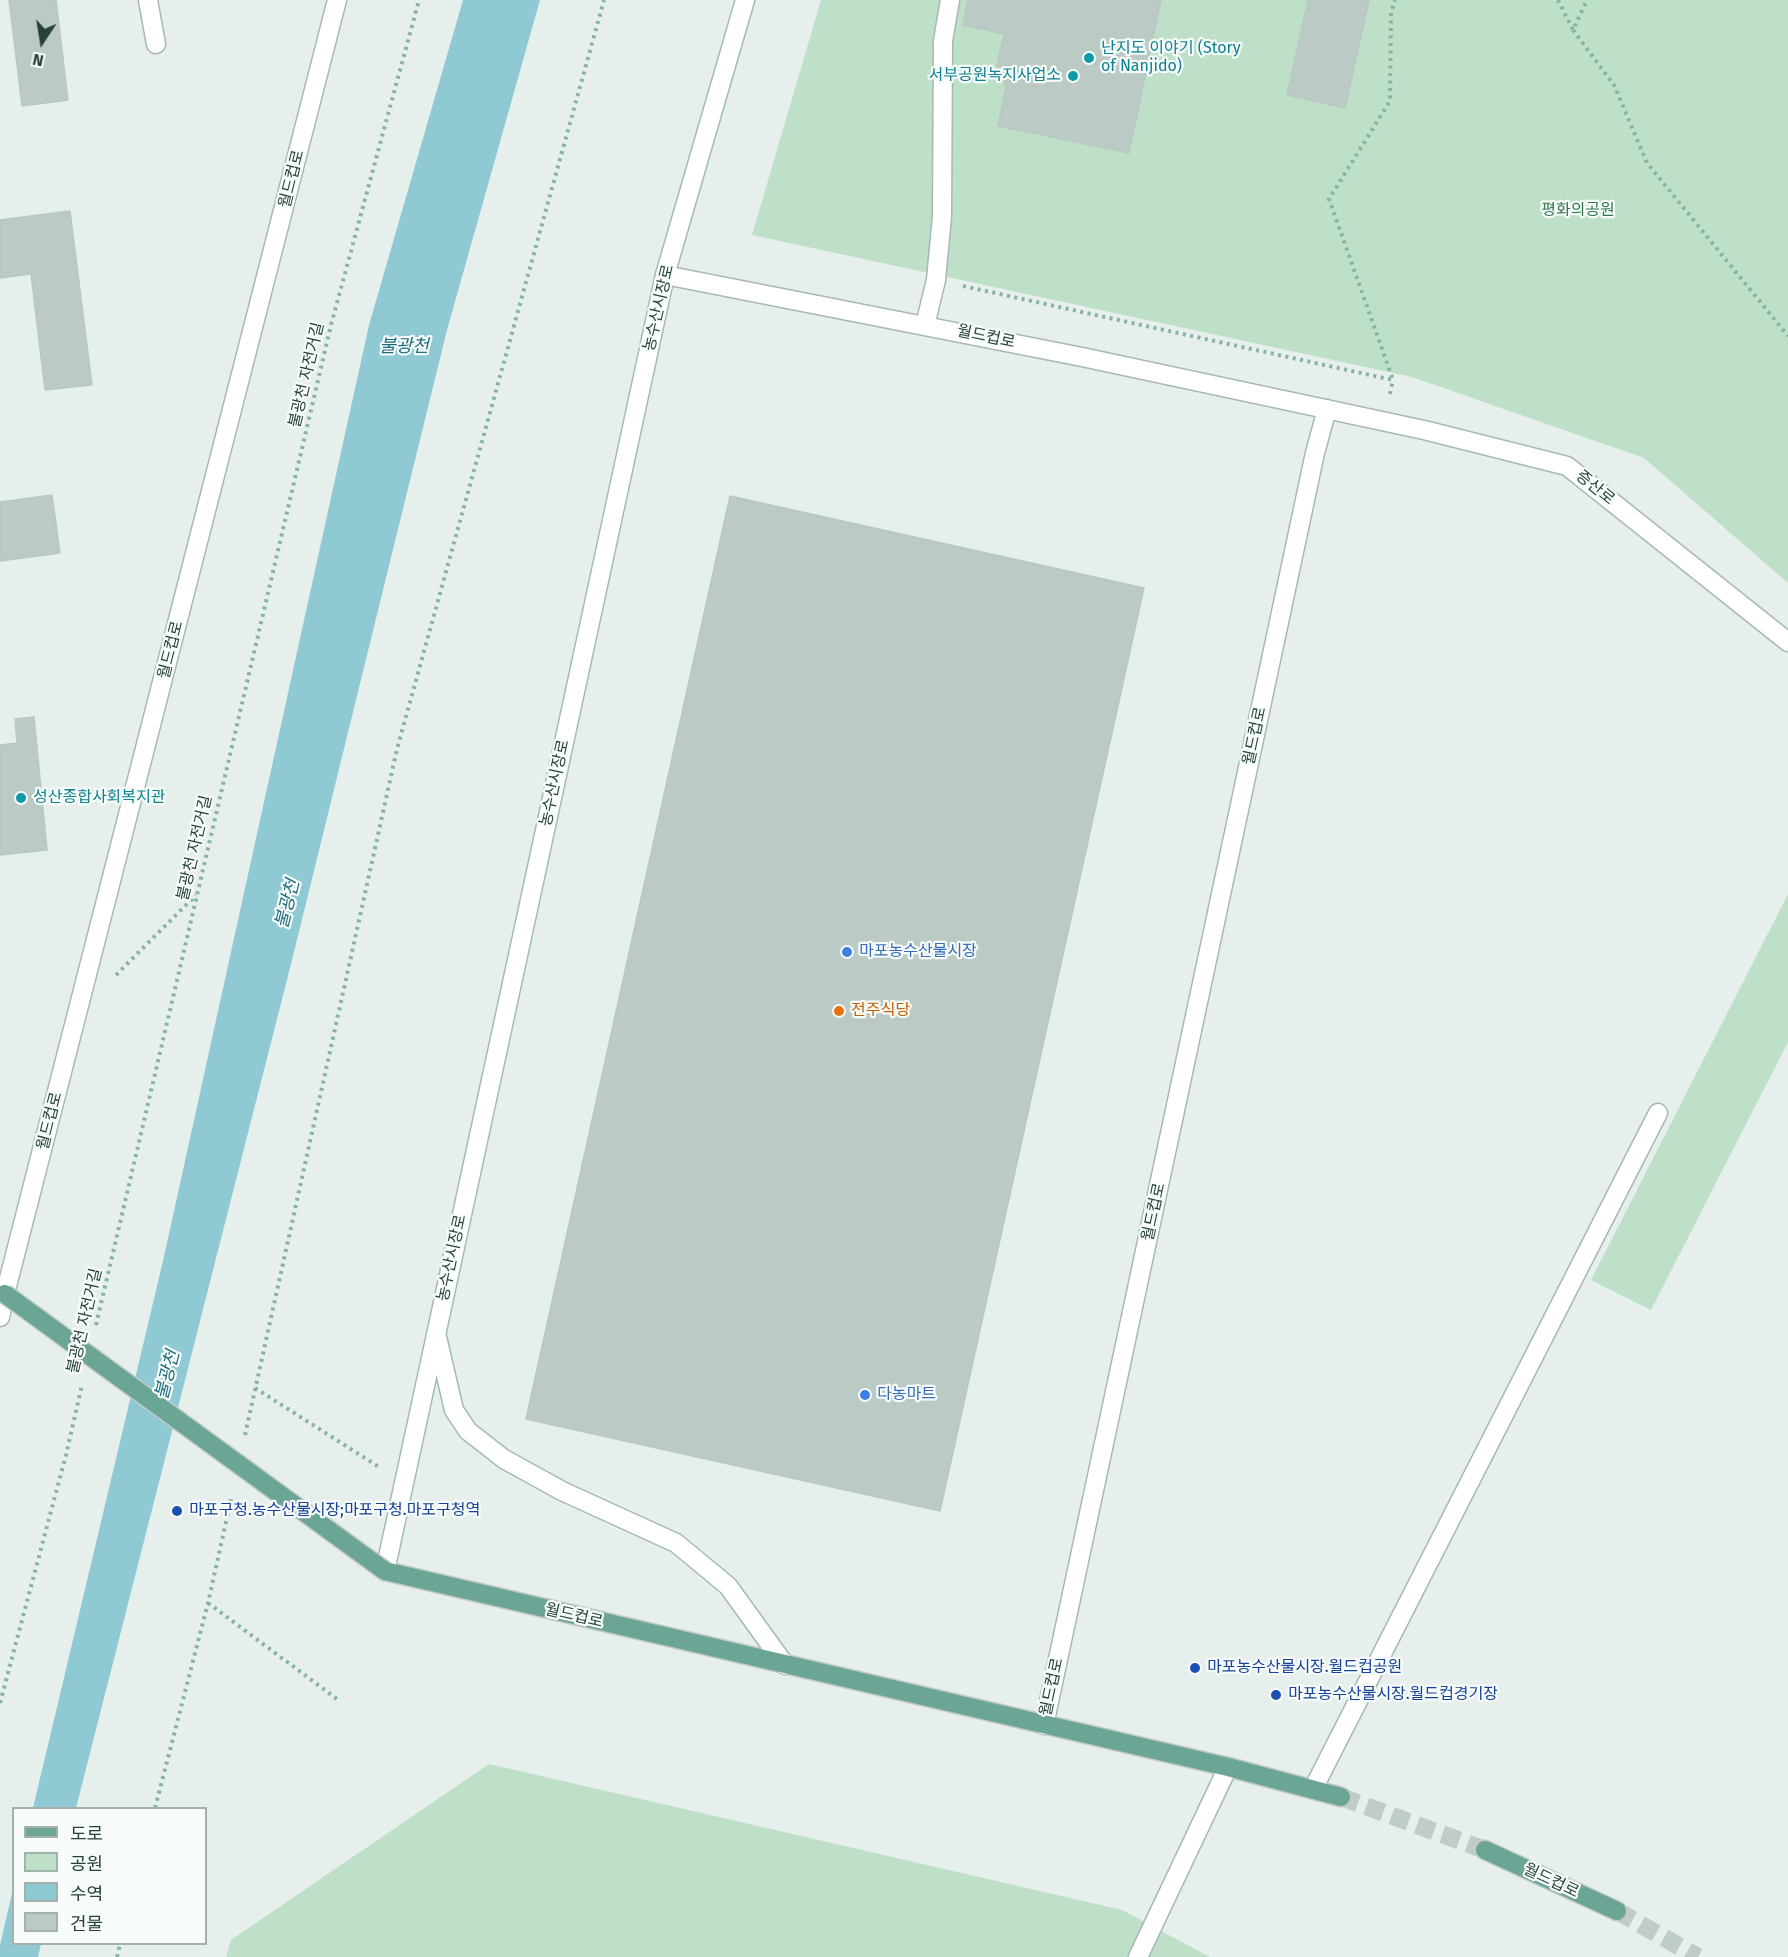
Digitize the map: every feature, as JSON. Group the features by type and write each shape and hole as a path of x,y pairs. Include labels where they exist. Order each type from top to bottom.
{"main road":[{"path":"148,0 156,44"},
{"name":"월드컵로","path":"0,1317 3,1292 338,0"},
{"name":"농수산시장로","path":"385,1572 665,274 746,0"},
{"path":"925,325 936,280 942,216 944,41 950,0"},
{"name":"월드컵로","path":"665,274 925,325 1327,409 1313,465 1044,1725"},
{"name":"증산로","path":"1327,409 1424,430 1568,466 1788,642"},
{"path":"1313,1789 1658,1113"},
{"path":"3,1292 385,1572"},
{"path":"436,1331 454,1410 468,1431 504,1459 562,1491 676,1543 728,1586 785,1665"},
{"name":"월드컵로","path":"385,1572 1228,1767 1341,1797"},
{"path":"1138,1957 1228,1767"},
{"name":"월드컵로","path":"1485,1850 1617,1911"}],"path":[{"name":"불광천 자전거길","path":"96,1327 331,325 419,0"},
{"path":"243,1445 397,749 604,0"},
{"path":"936,280 1393,380 1329,199 1390,101 1391,13 1395,0"},
{"path":"1558,0 1573,30 1614,85 1647,164 1788,336"},
{"path":"1573,30 1587,0"},
{"path":"109,982 196,894"},
{"name":"불광천 자전거길","path":"0,1703 66,1455 85,1374"},
{"path":"255,1388 404,1482"},
{"path":"156,1807 208,1603 233,1490"},
{"path":"208,1603 336,1699"}],"green space":[{"name":"평화의공원","path":"821,0 1788,0 1788,583 1644,458 1412,377 752,235"},
{"path":"1788,894 1788,1042 1651,1310 1591,1280"},
{"path":"489,1764 1122,1910 1210,1957 226,1957 231,1940"}],"water":[{"name":"불광천","path":"463,0 540,0 447,330 292,960 76,1807 33,1807 163,1261 369,325"},
{"path":"12,1893 12,1945 41,1945 38,1957 0,1957 0,1945"}],"building":[{"path":"9,0 56,0 68,100 22,106"},
{"name":"서부공원녹지사업소","path":"968,0 1161,0 1129,153 998,126 1006,87 997,65 1004,34 963,25"},
{"path":"1308,0 1369,0 1345,108 1287,95"},
{"path":"70,211 92,385 45,390 31,274 0,278 0,220"},
{"path":"52,495 60,553 0,561 0,502"},
{"name":"마포농수산물시장","path":"730,496 1144,588 940,1511 526,1419"},
{"name":"성산종합사회복지관","path":"34,717 47,850 0,855 0,745 17,743 15,719"}],"tunnel":[{"path":"1341,1797 1485,1850"},
{"path":"1617,1911 1698,1957"}],"place":[{"name":"난지도 이야기 (Story of Nanjido)","path":"1089,58"},
{"name":"서부공원녹지사업소","path":"1073,76"},
{"name":"성산종합사회복지관","path":"21,798"},
{"name":"마포농수산물시장","path":"847,952"},
{"name":"전주식당","path":"839,1011"},
{"name":"다농마트","path":"865,1395"},
{"name":"마포구청.농수산물시장;마포구청.마포구청역","path":"177,1511"},
{"name":"마포농수산물시장.월드컵공원","path":"1195,1668"},
{"name":"마포농수산물시장.월드컵경기장","path":"1276,1695"}]}
